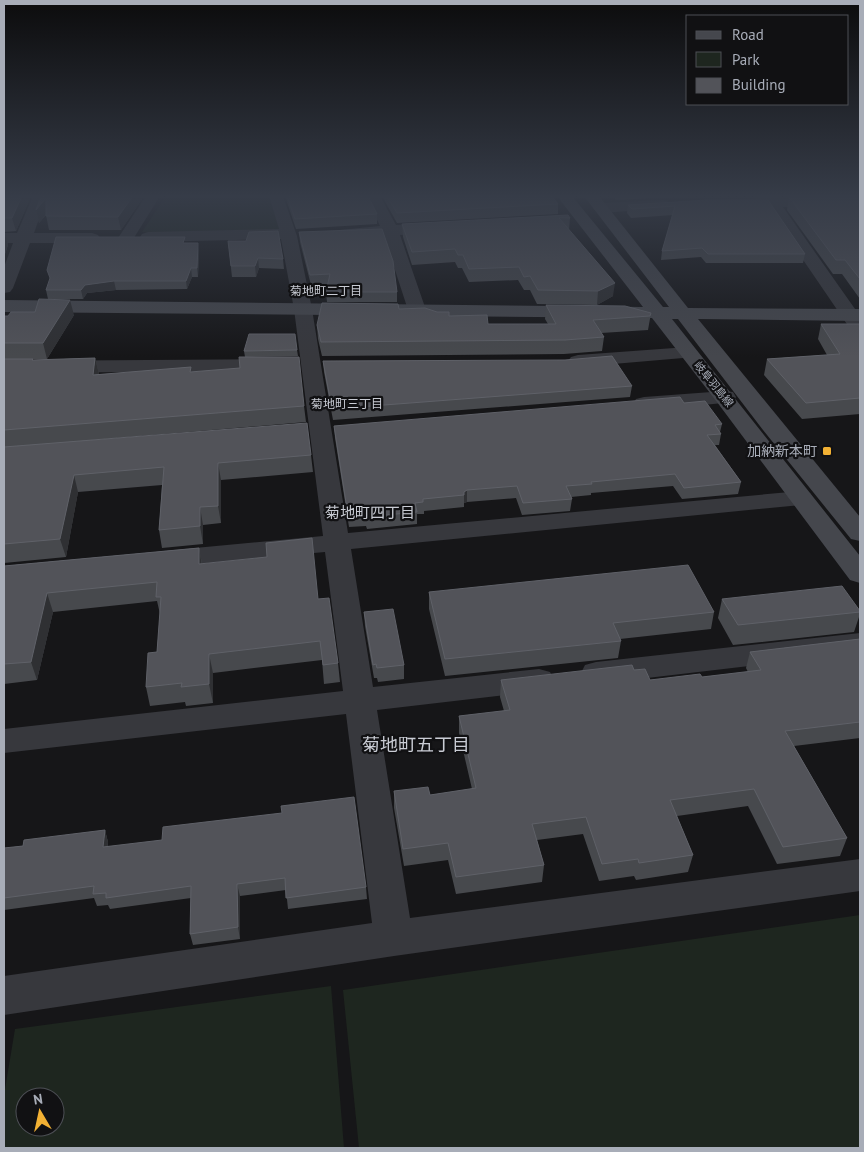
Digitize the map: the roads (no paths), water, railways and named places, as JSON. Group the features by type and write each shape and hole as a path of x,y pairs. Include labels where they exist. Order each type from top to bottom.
{"main road":[{"name":"岐阜羽島線","path":"601,250 657,313 725,397 860,574"},
{"name":"岐阜羽島線","path":"634,250 771,425 855,520"},
{"path":"4,306 684,313 857,320"}],"street":[{"path":"4,288 19,250"},
{"path":"292,250 303,309 321,365 321,430 394,938"},
{"path":"397,250 417,310"},
{"path":"806,250 857,320"},
{"path":"554,362 688,353"},
{"path":"4,367 321,365"},
{"path":"626,405 725,397"},
{"path":"141,561 801,498"},
{"path":"4,741 860,643"},
{"path":"4,996 394,938 860,875"}],"place":[{"name":"加納新本町","path":"827,451"}],"district":[{"name":"菊地町二丁目","path":"326,290"},
{"name":"菊地町三丁目","path":"347,403"},
{"name":"菊地町四丁目","path":"370,512"},
{"name":"菊地町五丁目","path":"416,744"}]}
